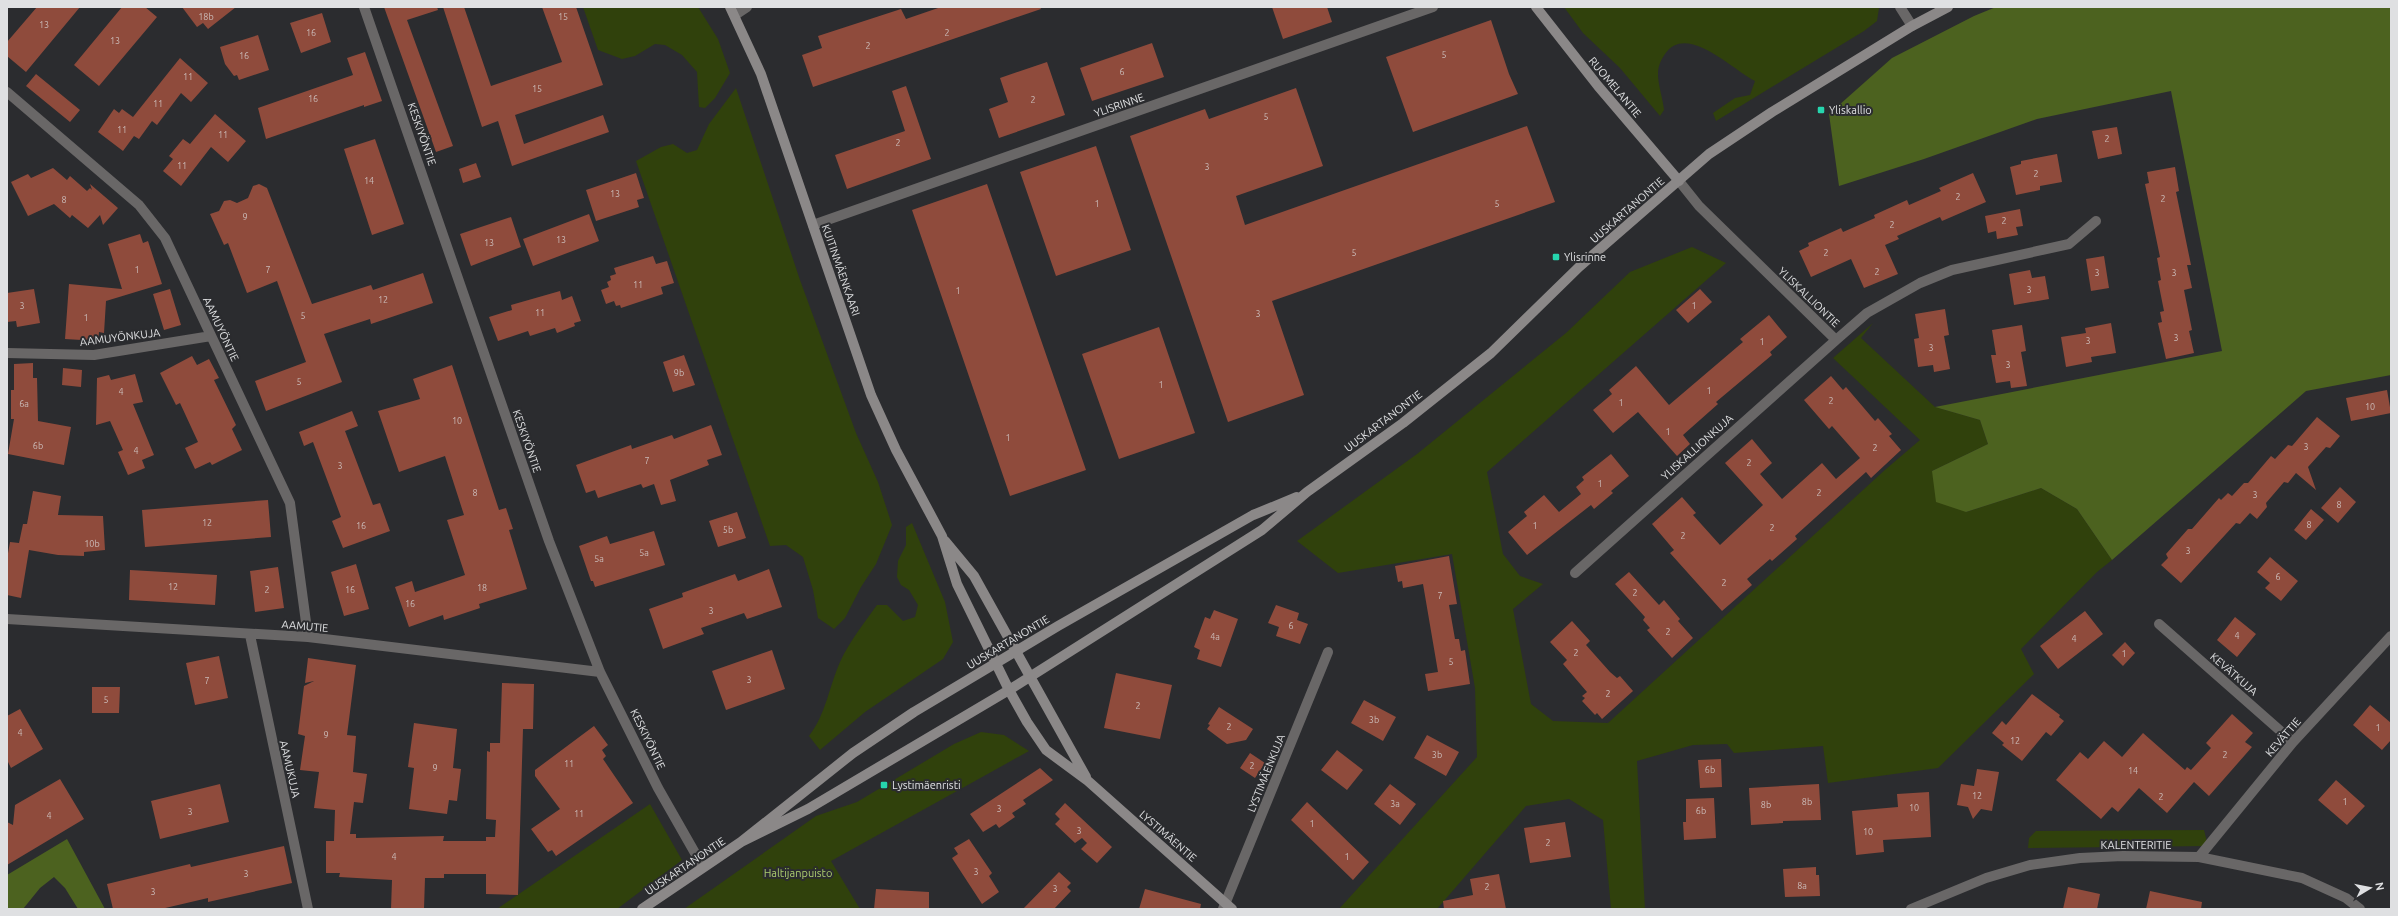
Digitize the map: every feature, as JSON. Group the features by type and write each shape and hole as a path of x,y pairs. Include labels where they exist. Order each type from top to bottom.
{"main road":[{"name":"RUOMELANTIE","path":"1536,7 1598,86 1679,181"},
{"name":"UUSKARTANONTIE","path":"741,842 808,809 1009,690 1262,530 1307,492 1403,423 1491,353 1579,267 1709,154 1759,120 1912,26 1948,7"},
{"name":"KUITINMÄENKAARI","path":"732,11 761,74 871,395 896,450 942,536 974,576 1016,651"},
{"name":"UUSKARTANONTIE","path":"642,909 741,842 853,753 914,712 995,663 1253,515 1307,492"},
{"name":"KUITINMÄENKAARI","path":"942,536 957,584 995,663"},
{"name":"LYSTIMÄENTIE","path":"1016,651 1088,781"},
{"name":"LYSTIMÄENTIE","path":"995,663 1027,722 1046,750 1088,781 1227,907"}],"street":[{"name":"KESKIYÖNTIE","path":"364,7 549,541 600,672 658,788 703,867"},
{"path":"732,11 747,7"},
{"name":"YLISRINNE","path":"813,225 1433,7"},
{"path":"1900,7 1912,26"},
{"name":"AAMUYÖNTIE","path":"7,92 139,205 153,220 165,238 290,503 308,637"},
{"name":"YLISKALLIONTIE","path":"1679,181 1699,206 1836,340 1867,313 1920,283 1952,270 2069,244 2096,221"},
{"name":"AAMUYÖNKUJA","path":"7,352 94,355 212,336"},
{"name":"YLISKALLIONKUJA","path":"1575,572 1836,340"},
{"name":"AAMUTIE","path":"7,619 250,635 308,637 600,672"},
{"name":"KEVÄTKUJA","path":"2159,624 2293,742"},
{"name":"AAMUKUJA","path":"250,635 308,909"},
{"name":"KEVÄTTIE","path":"2199,857 2293,742 2391,636"},
{"name":"LYSTIMÄENKUJA","path":"1227,907 1328,652"},
{"name":"KALENTERITIE","path":"1911,909 1986,878 2030,865 2080,858 2199,857 2302,878 2346,898 2360,909"}],"green space":[{"path":"583,7 698,7 718,39 730,73 715,98 705,108 699,107 697,72 682,55 665,45 655,44 635,56 622,59 598,50"},
{"path":"1564,7 1879,8 1877,21 1864,31 1716,121 1713,113 1735,98 1750,95 1755,81 1710,51 1685,43 1674,46 1665,54 1659,68 1659,83 1664,110 1660,116 1620,68 1583,33"},
{"path":"1996,7 2391,7 2391,375 2306,391 2112,560 2077,509 2041,488 1966,512 1936,502 1932,471 1988,444 1980,420 1935,407 2222,351 2171,91 2037,119 1924,159 1839,186 1829,114 1892,58 1974,16"},
{"path":"736,88 800,280 856,433 878,482 892,525 876,564 861,587 845,618 834,629 818,618 813,590 803,557 786,545 770,546 636,161 661,147 673,144 687,153 697,150 709,124"},
{"path":"1692,247 1726,263 1487,472 1503,554 1520,576 1543,584 1513,609 1531,704 1553,721 1608,723 1886,469 1920,440 1833,358 1873,323 1861,338 1935,407 1980,420 1988,444 1932,471 1966,512 2041,488 2077,509 2112,560 2097,572 2021,649 2034,674 1938,768 1828,783 1823,746 1734,753 1727,744 1693,745 1637,761 1645,909 1611,909 1603,820 1569,799 1526,806 1437,909 1339,909 1477,757 1475,688 1452,554 1338,573 1297,541 1417,454 1566,333 1630,272"},
{"path":"912,523 945,602 953,642 943,659 865,712 820,750 809,736 815,728 823,710 840,662 848,647 877,605 887,605 903,621 915,617 918,605 909,590 901,585 897,577 898,561 906,545 906,527"},
{"name":"Haltijanpuisto","path":"981,732 1004,735 1029,751 831,861 860,909 684,909 816,816 857,802 954,744"},
{"path":"650,804 682,860 617,909 497,909"},
{"path":"2204,830 2208,846 2028,848 2029,838 2036,831"},
{"path":"67,839 105,909 78,909 65,888 54,877 40,888 23,909 7,909 7,875"}],"building":[{"path":"37,7 80,7 26,72 7,56 7,42"},
{"path":"122,7 145,7 157,17 99,86 74,65"},
{"path":"182,7 236,7 208,29 203,23 197,27"},
{"path":"384,7 437,7 438,10 407,20 453,146 436,152"},
{"path":"443,7 464,7 491,86 562,62 542,7 576,7 603,85 515,115 524,144 603,115 609,132 512,166 498,121 482,127"},
{"path":"941,7 1040,7 1041,9 813,87 802,55 822,48 818,36 901,9 906,19"},
{"path":"1272,7 1327,7 1332,22 1283,39"},
{"path":"322,13 331,42 301,53 290,23"},
{"path":"1491,20 1509,74 1518,94 1413,132 1386,57"},
{"path":"258,35 269,70 239,80 237,75 234,76 225,64 220,47"},
{"path":"1152,43 1164,77 1092,101 1080,68"},
{"path":"365,52 382,101 364,107 364,105 266,139 258,108 353,75 347,58"},
{"path":"180,58 208,83 191,102 181,93 157,125 152,121 139,139 134,136 123,151 98,132 114,109 119,113 122,109 133,117"},
{"path":"1047,62 1065,115 999,138 989,109 1008,102 1000,78"},
{"path":"36,74 80,110 70,122 26,86"},
{"path":"906,86 931,159 847,189 835,155 905,131 892,91"},
{"path":"1296,88 1323,166 1236,196 1245,225 1527,126 1555,202 1272,301 1304,395 1228,422 1130,136 1205,109 1209,119"},
{"path":"215,114 246,141 228,162 211,147 181,186 163,171 173,159 169,156 183,139 190,144"},
{"path":"2117,127 2122,154 2098,159 2092,131"},
{"path":"375,139 404,224 372,235 344,149"},
{"path":"1096,146 1131,250 1056,276 1020,172"},
{"path":"2057,154 2062,182 2040,186 2040,190 2016,195 2010,167 2021,164 2021,161"},
{"path":"476,163 481,177 463,183 459,169"},
{"path":"2175,167 2179,191 2176,192 2191,265 2187,265 2192,288 2184,290 2192,330 2189,331 2194,353 2166,359 2158,323 2162,322 2160,312 2164,311 2158,281 2161,280 2157,258 2160,257 2145,184 2149,183 2147,172"},
{"path":"53,168 67,180 70,176 87,191 90,188 92,190 90,184 118,208 103,225 100,215 88,228 72,215 70,218 54,204 28,216 11,182 28,174 31,178"},
{"path":"636,173 644,198 637,200 639,207 596,221 586,190"},
{"path":"1973,173 1986,202 1942,221 1940,217 1897,236 1899,239 1885,245 1898,274 1864,288 1851,259 1811,277 1799,251 1809,246 1808,243 1841,228 1843,232 1875,218 1874,215 1907,200 1909,205 1941,191 1939,188"},
{"path":"259,184 267,188 312,304 371,285 373,290 423,273 433,303 371,324 370,319 324,334 342,382 266,411 255,381 306,362 277,281 247,293 228,243 224,245 210,214 219,211 224,201 230,200 237,203 248,198 253,186"},
{"path":"987,184 1086,470 1010,496 912,210"},
{"path":"2020,209 2023,226 2016,227 2018,235 1997,239 1996,231 1988,233 1985,216"},
{"path":"589,214 599,241 533,266 523,239"},
{"path":"511,217 521,247 471,266 460,234"},
{"path":"140,234 143,243 148,241 162,284 106,301 104,333 99,332 98,341 65,339 69,284 122,289 108,244"},
{"path":"653,256 656,264 667,261 674,283 661,287 663,294 621,308 620,305 616,306 614,301 606,304 601,290 609,287 607,282 611,280 610,276 616,274 614,268"},
{"path":"2104,256 2109,288 2091,291 2086,259"},
{"path":"2030,270 2032,278 2045,276 2049,299 2014,305 2009,274"},
{"path":"34,289 40,323 17,327 16,321 7,322 7,293"},
{"path":"170,289 181,325 164,330 153,294"},
{"path":"1700,289 1712,302 1688,323 1676,310"},
{"path":"560,291 562,300 572,296 581,321 574,323 575,326 557,333 555,328 530,336 528,331 498,341 489,317 512,310 511,305"},
{"path":"1945,309 1949,335 1944,336 1950,369 1934,372 1933,365 1918,367 1914,339 1919,338 1915,314"},
{"path":"1769,315 1787,337 1770,352 1772,355 1716,402 1718,404 1683,435 1690,444 1677,456 1638,412 1613,433 1593,410 1612,394 1609,390 1636,366 1669,405 1743,342 1740,339"},
{"path":"2111,323 2116,353 2091,357 2092,362 2066,367 2061,337 2086,333 2085,328"},
{"path":"2022,325 2026,351 2021,352 2027,386 2011,388 2010,381 1996,383 1991,355 1996,355 1992,330"},
{"path":"1159,327 1195,433 1119,459 1082,354"},
{"path":"684,355 695,385 673,392 663,362"},
{"path":"192,356 197,365 209,359 219,378 214,380 236,425 232,429 242,450 212,465 210,462 195,469 185,448 198,442 180,403 176,405 160,373"},
{"path":"33,363 33,378 37,378 38,421 71,427 64,465 8,454 14,419 11,419 11,390 14,390 14,364"},
{"path":"452,365 499,510 506,508 513,529 509,530 527,589 479,604 480,608 444,620 443,615 409,627 395,587 412,581 415,592 465,575 447,520 464,515 445,456 399,472 378,411 420,399 413,379"},
{"path":"63,368 82,370 81,387 62,385"},
{"path":"135,374 143,402 133,404 154,455 142,460 145,468 128,475 118,452 123,450 110,421 96,425 97,378 109,375 111,380"},
{"path":"1831,376 1843,390 1846,387 1875,421 1878,418 1892,434 1889,436 1901,450 1871,478 1866,472 1795,536 1797,539 1772,561 1770,559 1747,579 1752,585 1722,611 1670,553 1674,550 1652,524 1682,497 1696,513 1693,515 1720,545 1763,505 1725,463 1752,439 1772,463 1760,474 1782,499 1822,463 1836,479 1860,458 1832,426 1829,429 1804,400"},
{"path":"2387,390 2391,413 2351,421 2346,398"},
{"path":"352,411 358,426 345,431 373,505 380,503 390,531 343,548 332,521 341,517 313,442 304,446 299,432"},
{"path":"2317,417 2340,436 2330,448 2326,447 2308,467 2316,490 2296,473 2288,483 2284,482 2266,503 2267,507 2257,519 2250,513 2240,524 2236,523 2181,583 2161,565 2168,558 2166,554 2188,529 2192,529 2219,498 2221,500 2228,493 2232,496 2244,483 2248,483 2271,456 2275,459 2288,445 2292,446"},
{"path":"711,425 722,455 707,460 709,465 670,480 676,501 661,505 654,484 643,488 641,484 598,498 595,490 586,493 576,465 631,445 632,449 672,435 674,439"},
{"path":"1611,454 1629,476 1611,491 1613,493 1594,509 1591,505 1527,555 1508,532 1527,516 1524,512 1544,495 1559,512 1581,494 1576,487 1584,480 1582,477"},
{"path":"2340,487 2356,502 2338,523 2321,508"},
{"path":"33,491 61,496 58,515 103,516 105,550 84,552 84,556 58,555 29,550 21,598 7,595 7,559 10,542 19,543 23,524 27,524"},
{"path":"268,500 271,537 145,547 142,510"},
{"path":"2311,509 2324,520 2306,540 2294,530"},
{"path":"737,512 746,538 718,547 709,521"},
{"path":"654,531 665,565 595,587 593,581 591,581 579,546 607,536 610,544"},
{"path":"1449,556 1457,604 1449,605 1455,639 1459,639 1461,651 1465,650 1470,684 1428,691 1425,674 1438,672 1423,584 1403,588 1402,581 1398,582 1395,566"},
{"path":"2270,557 2298,581 2281,601 2265,588 2270,583 2257,572"},
{"path":"356,564 369,609 344,616 331,572"},
{"path":"278,567 284,608 255,612 250,571"},
{"path":"769,569 782,607 747,619 744,613 701,628 704,634 663,649 649,609 683,597 682,593 735,574 738,581"},
{"path":"130,570 217,575 215,605 129,600"},
{"path":"1629,572 1659,605 1664,600 1680,619 1678,621 1693,638 1672,658 1647,630 1650,628 1643,620 1645,617 1615,584"},
{"path":"1276,605 1299,613 1297,620 1308,624 1300,644 1276,636 1279,627 1268,623"},
{"path":"1214,610 1238,619 1221,667 1197,659 1200,650 1194,647 1205,617 1210,619"},
{"path":"2085,611 2103,634 2058,669 2040,646"},
{"path":"2235,617 2256,634 2237,657 2217,640"},
{"path":"1572,621 1590,641 1586,645 1610,672 1617,678 1620,676 1633,691 1602,719 1597,713 1595,715 1582,701 1585,698 1582,696 1587,692 1563,664 1567,660 1550,642"},
{"path":"2125,642 2135,653 2123,666 2112,655"},
{"path":"772,650 785,689 726,710 712,671"},
{"path":"219,656 228,698 195,705 186,663"},
{"path":"308,658 356,665 347,735 356,736 353,772 367,774 363,803 354,802 350,834 356,834 356,838 444,836 443,841 486,841 486,837 495,837 496,820 486,819 487,751 490,752 490,743 500,743 502,683 534,684 533,729 523,729 518,895 486,894 486,874 444,874 444,878 425,878 424,909 391,909 392,880 339,877 340,873 326,873 326,841 334,841 335,810 314,808 319,772 300,770 305,736 298,734 304,686 314,681 305,683"},
{"path":"1116,673 1172,685 1160,739 1104,728"},
{"path":"92,687 120,687 119,713 92,713"},
{"path":"2032,694 2060,715 2059,717 2064,721 2051,736 2046,732 2022,761 2002,745 2004,743 1992,733 2002,721 2006,725"},
{"path":"1364,700 1396,717 1383,741 1351,723"},
{"path":"2370,705 2391,723 2391,740 2382,750 2353,725"},
{"path":"1219,707 1253,729 1246,740 1227,744 1207,729 1210,725 1208,724"},
{"path":"20,709 43,749 11,768 7,760 7,716"},
{"path":"2232,714 2253,733 2245,742 2252,747 2209,796 2194,782 2167,813 2139,788 2118,812 2112,807 2101,819 2056,780 2080,752 2088,759 2104,741 2122,757 2143,733 2185,770 2187,767 2191,770 2211,748 2206,743"},
{"path":"414,723 457,729 453,768 461,769 457,801 449,800 447,814 409,809 414,768 408,767"},
{"path":"594,726 608,745 602,750 606,756 603,759 633,803 556,856 552,850 548,852 531,829 560,809 535,776 535,770"},
{"path":"1427,735 1459,752 1446,776 1414,758"},
{"path":"1337,750 1363,770 1347,790 1321,770"},
{"path":"1250,753 1265,763 1255,778 1240,768"},
{"path":"1721,759 1722,787 1700,788 1698,760"},
{"path":"1040,768 1053,780 1023,800 1026,804 1012,813 1015,817 999,828 996,824 983,832 970,814"},
{"path":"1977,769 1999,772 1992,811 1981,809 1973,819 1968,807 1957,805 1961,784 1974,786"},
{"path":"60,779 84,819 7,865 7,822 13,825 15,805"},
{"path":"2336,780 2365,806 2347,825 2318,800"},
{"path":"220,784 229,822 160,839 151,801"},
{"path":"1390,784 1416,804 1400,825 1374,804"},
{"path":"1819,784 1821,820 1783,821 1783,823 1751,825 1749,788"},
{"path":"1929,792 1931,837 1883,840 1884,852 1856,855 1852,811 1898,807 1897,794"},
{"path":"1714,798 1716,838 1684,840 1683,822 1686,822 1686,799"},
{"path":"1307,802 1369,862 1353,880 1291,820"},
{"path":"1065,803 1112,847 1097,863 1081,849 1087,843 1082,838 1075,843 1055,824 1060,819 1055,814"},
{"path":"1565,822 1571,857 1530,863 1524,828"},
{"path":"969,839 992,873 989,876 999,892 982,904 952,858 958,854 954,848"},
{"path":"284,846 292,883 208,902 208,898 161,909 113,909 107,884 190,864 191,867"},
{"path":"1816,867 1816,875 1819,875 1820,896 1785,897 1783,869"},
{"path":"1059,872 1071,883 1067,887 1071,891 1054,909 1023,909"},
{"path":"1499,874 1506,909 1444,909 1443,901 1473,895 1470,879"},
{"path":"2068,887 2100,894 2097,909 2063,909"},
{"path":"876,889 929,892 929,909 874,909"},
{"path":"1145,889 1201,904 1200,909 1139,909"},
{"path":"2150,891 2202,902 2201,909 2146,909"}],"place":[{"name":"Yliskallio","path":"1821,110"},
{"name":"Ylisrinne","path":"1556,257"},
{"name":"Lystimäenristi","path":"884,785"}]}
